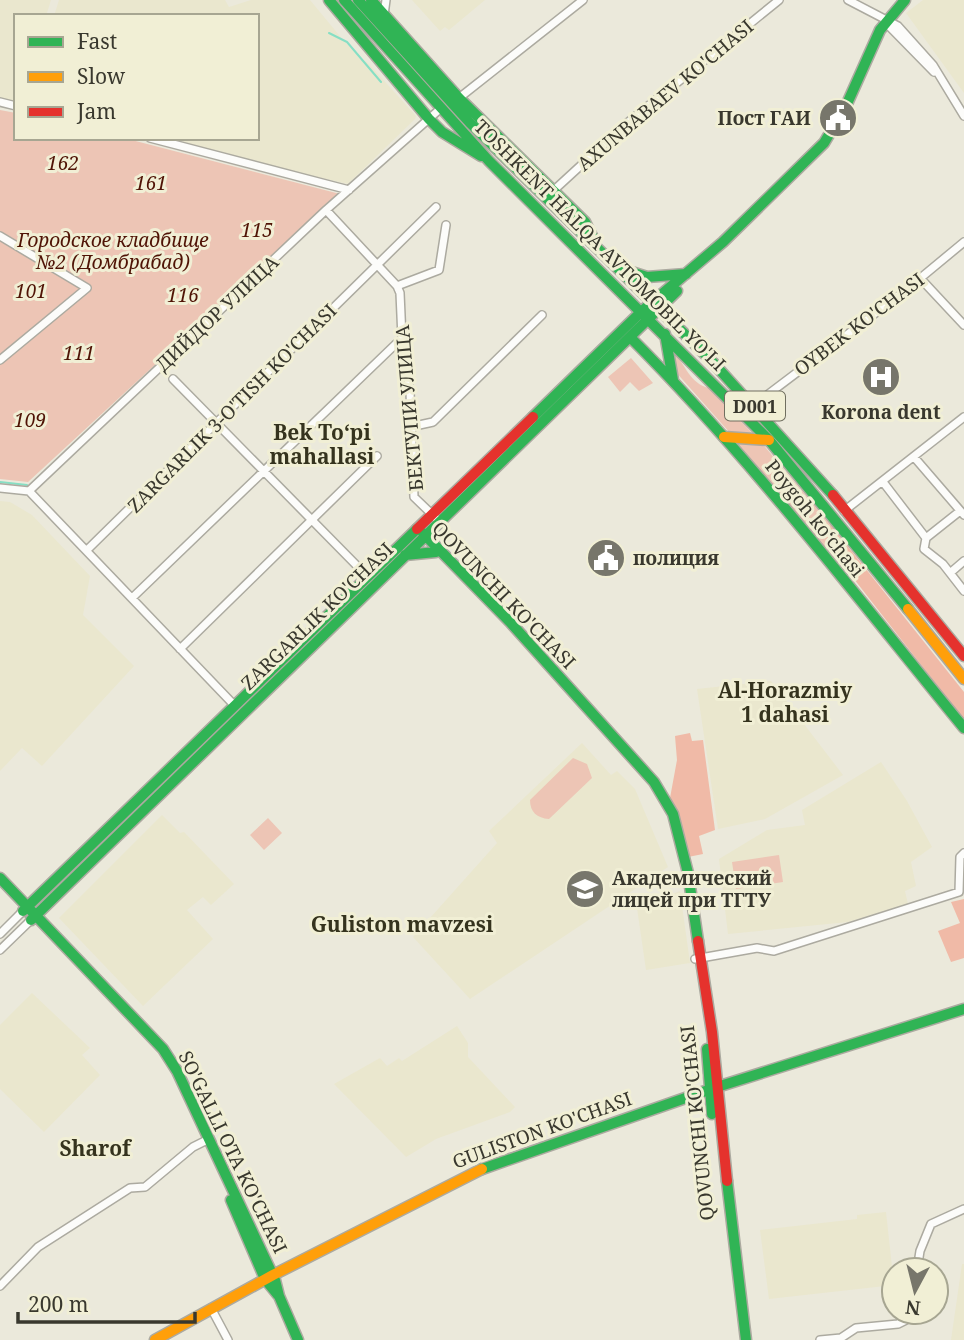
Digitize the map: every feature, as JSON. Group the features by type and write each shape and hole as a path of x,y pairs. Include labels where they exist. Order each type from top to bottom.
{"main road":[{"path":"328,0 429,119 442,132 489,161"},
{"name":"TOSHKENT HALQA AVTOMOBIL YO'LI","path":"344,0 489,161 769,440 964,679"},
{"name":"TOSHKENT HALQA AVTOMOBIL YO'LI","path":"358,0 396,44 454,99 568,221 657,305 754,405 846,509 964,656"},
{"path":"371,0 454,99 584,222 601,253"},
{"path":"657,305 829,137 885,21 905,0"},
{"path":"396,44 397,30"},
{"path":"440,109 454,99"},
{"path":"559,231 568,221"},
{"path":"657,305 713,256 723,242"},
{"path":"616,267 647,277 686,274"},
{"name":"ZARGARLIK KO'CHASI","path":"371,581 405,555 436,518 657,305"},
{"name":"ZARGARLIK KO'CHASI","path":"436,518 630,337 646,315"},
{"path":"665,334 673,380"},
{"name":"Poygoh koʻchasi","path":"630,337 724,437 964,728"},
{"path":"724,437 769,440"},
{"name":"ZARGARLIK KO'CHASI","path":"25,909 199,748 422,534"},
{"name":"QOVUNCHI KO'CHASI","path":"422,534 595,723 659,799 671,824 698,959"},
{"name":"QOVUNCHI KO'CHASI","path":"422,534 551,667 663,794 678,829 688,873 746,1340"},
{"path":"405,555 436,552"},
{"name":"ZARGARLIK KO'CHASI","path":"34,918 199,748"},
{"name":"SO'GALLI OTA KO'CHASI","path":"0,878 25,909"},
{"name":"SO'GALLI OTA KO'CHASI","path":"0,887 34,918 154,1045 173,1074 207,1140 298,1340"},
{"name":"GULISTON KO'CHASI","path":"165,1340 270,1279 475,1177 714,1091 964,1009"},
{"name":"GULISTON KO'CHASI","path":"714,1091 964,1016"},
{"name":"QOVUNCHI KO'CHASI","path":"714,1091 741,1340"},
{"name":"GULISTON KO'CHASI","path":"155,1340 213,1311"}],"street":[{"path":"384,15 386,0"},
{"path":"454,99 583,0"},
{"name":"AXUNBABAEV KO'CHASI","path":"553,191 626,124 779,0"},
{"path":"848,0 898,26 933,65 964,116"},
{"name":"ДИЙДОР УЛИЦА","path":"29,491 326,210 440,109"},
{"path":"157,140 349,190"},
{"name":"ZARGARLIK 3-O'TISH KO'CHASI","path":"87,550 436,207"},
{"path":"326,210 397,286 439,270 446,225"},
{"path":"0,236 87,288 0,360"},
{"name":"OYBEK KO'CHASI","path":"754,405 964,242"},
{"path":"920,278 964,325"},
{"name":"БЕКТУПИ УЛИЦА","path":"397,286 400,293 402,338 410,392 414,497 436,518"},
{"path":"410,427 433,422 542,315"},
{"path":"132,598 402,338"},
{"path":"173,379 371,581"},
{"path":"834,517 883,482 964,417"},
{"path":"180,649 377,456"},
{"path":"914,457 962,513 926,538 924,549 943,564 964,591"},
{"path":"883,482 926,538"},
{"path":"0,488 29,491 239,710"},
{"path":"950,573 964,561"},
{"path":"698,959 757,948 774,951 959,892 960,857 964,853"},
{"name":"ZARGARLIK KO'CHASI","path":"0,934 25,909"},
{"name":"ZARGARLIK KO'CHASI","path":"0,950 34,918"},
{"path":"0,1286 38,1247 130,1188 145,1186 168,1166 207,1140"},
{"path":"919,1256 932,1224 964,1209"},
{"path":"213,1311 228,1340"},
{"path":"820,1340 841,1338 856,1328 880,1326"}],"shaded area":[{"path":"0,0 51,0 47,14 14,14 14,102 0,99"},
{"path":"59,0 225,0 229,7 251,0 310,0 360,58 368,63 416,116 348,184 174,140 259,140 259,14 55,14"},
{"path":"412,0 485,0 449,30 445,27 440,31"},
{"path":"923,0 964,0 964,93 906,13"},
{"path":"0,501 10,502 32,515 90,576 83,615 134,666 42,766 22,748 0,771"},
{"path":"830,524 964,692 964,720 843,568 825,539"},
{"path":"771,681 843,775 765,819 718,829 697,689"},
{"path":"690,733 692,741 703,740 715,830 699,836 703,854 688,857 678,816 670,798 677,760 675,736"},
{"path":"582,743 611,775 617,771 635,789 668,867 470,999 413,937 497,843 489,831"},
{"path":"881,762 907,801 932,847 911,862 916,886 905,891 908,904 848,922 728,934 719,859 767,830 805,825 802,810"},
{"path":"162,815 180,833 184,832 234,884 211,905 203,897 187,910 213,939 143,1006 59,918"},
{"path":"680,891 690,963 646,970 637,908"},
{"path":"964,899 964,958 951,962 938,931 960,923 951,902"},
{"path":"32,993 90,1048 82,1055 100,1075 44,1132 0,1089 0,1025"},
{"path":"457,1026 468,1043 468,1057 515,1107 510,1112 436,1139 406,1157 334,1084 380,1058 387,1066 399,1058 402,1061"},
{"path":"886,1212 891,1256 880,1256 880,1287 769,1299 760,1230 857,1219 857,1215"},
{"path":"962,1264 964,1340 951,1340"}],"green space":[{"name":"Городское кладбище №2 (Домбрабад)","path":"0,110 14,113 14,140 132,140 340,194 28,482 0,479"},
{"path":"673,351 692,378 709,388 753,434 730,433 674,370"},
{"path":"631,358 653,383 639,391 630,382 620,392 608,377"},
{"path":"761,442 830,524 825,539 843,568 736,444"},
{"path":"573,758 587,764 592,778 549,819 538,816 531,808 530,800"},
{"path":"268,818 282,833 264,850 250,835"},
{"path":"779,855 783,882 736,889 732,862"}],"waterway":[{"path":"329,33 347,42 381,82"},
{"path":"0,482 27,485"}],"traffic: fast":[{"path":"329,0 429,119 442,132 481,156"},
{"path":"344,0 489,161 769,440 908,609"},
{"path":"358,0 470,123 708,357 833,495"},
{"path":"371,0 459,98 585,222 594,240"},
{"path":"533,417 642,311 723,242 824,143 846,106 880,30 905,0"},
{"path":"622,269 647,277 686,274"},
{"path":"31,920 677,291"},
{"path":"665,334 673,380"},
{"path":"630,337 675,383 760,479 964,728"},
{"path":"23,911 417,529"},
{"path":"423,533 510,622 654,782 673,814 688,873 698,941"},
{"path":"405,555 436,552"},
{"path":"0,878 163,1049 177,1071 275,1280 298,1340"},
{"path":"482,1169 717,1087 964,1009"},
{"path":"707,1049 712,1114"},
{"path":"727,1181 746,1340"},
{"path":"231,1200 265,1279 278,1295"}],"traffic: slow":[{"path":"724,437 769,440"},
{"path":"908,609 964,679"},
{"path":"155,1340 273,1275 482,1169"}],"traffic: jam":[{"path":"417,529 533,417"},
{"path":"833,495 964,656"},
{"path":"698,941 712,1032 727,1181"}],"place":[{"name":"Пост ГАИ","path":"838,118"},
{"name":"Korona dent","path":"881,377"},
{"name":"полиция","path":"606,558"},
{"name":"Академический лицей при ТГТУ","path":"585,889"}],"district":[{"name":"Bek Toʻpi mahallasi","path":"322,444"},
{"name":"Al-Horazmiy 1 dahasi","path":"785,702"},
{"name":"Guliston mavzesi","path":"402,924"},
{"name":"Sharof","path":"95,1148"}],"park label":[{"name":"162","path":"63,163"},
{"name":"161","path":"151,183"},
{"name":"115","path":"257,230"},
{"name":"101","path":"31,291"},
{"name":"116","path":"183,295"},
{"name":"111","path":"79,353"},
{"name":"109","path":"30,420"}]}
